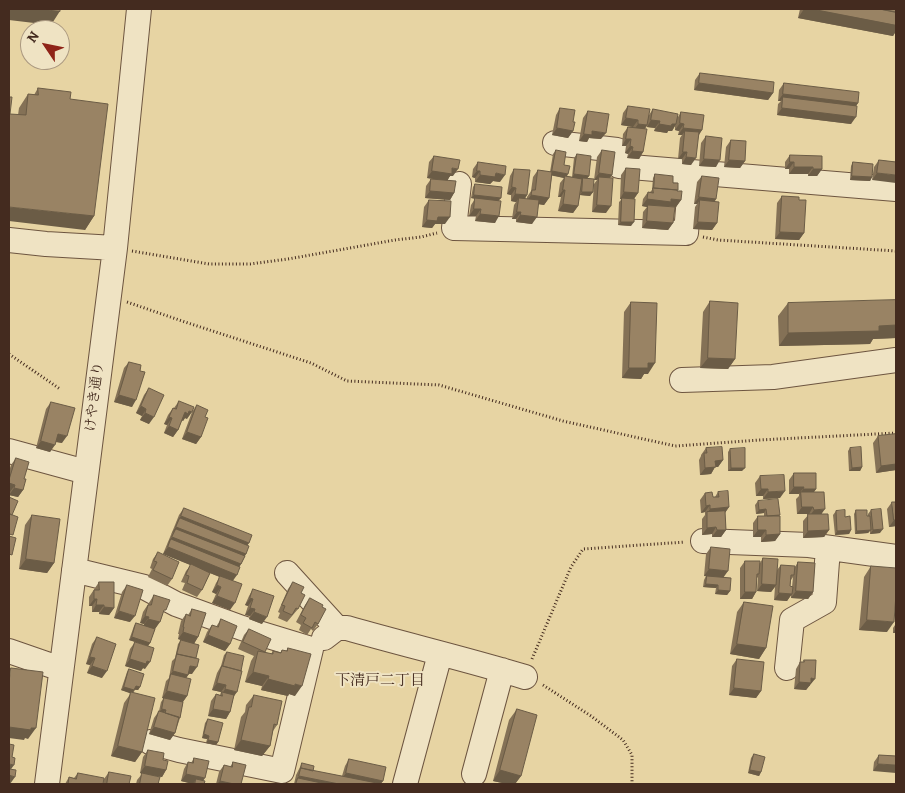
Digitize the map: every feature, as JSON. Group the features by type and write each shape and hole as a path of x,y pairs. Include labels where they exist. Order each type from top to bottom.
{"street":[{"name":"けやき通り","path":"46,784 86,472 123,252 139,9"},
{"path":"555,143 617,150 619,166 896,189"},
{"path":"458,184 454,228 686,233 691,173"},
{"path":"9,240 123,252"},
{"path":"682,380 773,378 896,360"},
{"path":"9,451 86,472"},
{"path":"703,541 809,546 896,557"},
{"path":"787,668 792,620 824,602 828,548"},
{"path":"74,570 144,587 176,604 242,628 311,649"},
{"path":"287,573 337,628"},
{"path":"150,742 179,750 282,770 311,649 337,628 347,628 525,677"},
{"path":"9,651 62,669"},
{"path":"405,784 440,654"},
{"path":"474,774 502,670"}],"path":[{"path":"123,252 209,264 250,264 421,237 454,228"},
{"path":"686,233 718,240 896,251"},
{"path":"125,301 311,363 347,381 439,385 563,421 675,446 896,433"},
{"path":"9,354 60,389"},
{"path":"632,784 632,755 623,740 550,689 525,677 571,567 583,549 703,541"}],"building":[{"path":"38,9 60,9 60,11"},
{"path":"812,9 880,9 896,12 896,25"},
{"path":"880,9 896,9 896,12"},
{"path":"700,73 774,82 773,93 699,83"},
{"path":"784,83 859,92 858,103 783,94"},
{"path":"38,88 71,92 70,99 108,104 94,216 9,207 9,97 12,97 10,114 26,115 28,94 38,95"},
{"path":"783,97 857,106 856,117 782,108"},
{"path":"628,106 650,109 647,125 638,124 638,120 626,118"},
{"path":"560,108 575,110 573,131 557,128"},
{"path":"653,109 678,114 676,124 671,126 659,124 660,121 651,120"},
{"path":"588,111 609,114 606,133 592,131 592,135 584,134"},
{"path":"681,112 704,115 702,130 683,128 684,124 680,123"},
{"path":"628,127 647,129 643,152 632,151 633,147 630,146 631,139 626,139"},
{"path":"685,131 699,132 696,158 686,157 687,152 683,152"},
{"path":"706,136 722,138 720,160 704,159"},
{"path":"731,140 746,141 745,161 729,160"},
{"path":"556,150 566,152 564,165 570,166 568,174 552,171"},
{"path":"602,150 615,152 612,175 599,173"},
{"path":"577,154 591,156 589,176 574,174"},
{"path":"790,155 822,156 822,169 794,167 794,162 790,162"},
{"path":"434,156 460,160 458,169 452,168 452,174 432,171"},
{"path":"879,160 896,162 896,175 877,173"},
{"path":"478,162 506,166 505,175 496,173 495,177 480,175 480,171 477,171"},
{"path":"853,162 873,164 872,177 852,176"},
{"path":"626,168 640,169 638,193 624,192"},
{"path":"514,169 530,170 527,195 515,194 516,188 512,187"},
{"path":"538,170 552,172 549,198 531,195 532,190 535,190"},
{"path":"655,174 673,176 673,183 678,183 678,190 654,188"},
{"path":"565,176 582,179 578,206 563,204"},
{"path":"702,176 719,178 716,199 699,197"},
{"path":"599,177 613,178 611,206 597,205"},
{"path":"583,178 594,179 593,192 582,192"},
{"path":"431,179 456,181 454,193 430,191"},
{"path":"475,184 502,187 501,198 474,195"},
{"path":"653,188 682,191 681,200 671,199 671,202 647,199 648,192 653,193"},
{"path":"782,196 799,197 799,200 806,200 804,233 780,232"},
{"path":"475,198 501,201 499,216 480,214 481,209 474,209"},
{"path":"519,198 539,200 537,217 520,215 521,212 517,212"},
{"path":"622,198 635,199 634,222 621,222"},
{"path":"429,200 451,201 450,217 438,217 437,221 427,220"},
{"path":"700,200 719,202 717,223 698,222"},
{"path":"648,205 675,207 673,223 647,221"},
{"path":"896,300 896,325 879,326 879,331 788,333 788,303"},
{"path":"710,301 738,303 735,359 708,358"},
{"path":"631,302 657,303 655,363 648,363 648,368 629,368"},
{"path":"129,362 141,365 140,371 145,372 136,400 119,395"},
{"path":"149,388 164,395 154,417 145,413 146,409 141,406"},
{"path":"179,401 194,407 192,412 189,411 188,414 185,412 178,430 169,426 172,418 169,417 173,408 176,409"},
{"path":"51,402 75,408 67,436 58,434 55,445 41,441"},
{"path":"197,405 208,410 205,417 208,418 201,437 187,432"},
{"path":"896,434 896,464 881,466 878,436"},
{"path":"722,447 723,460 715,461 716,467 705,468 704,453 707,453 706,448"},
{"path":"861,447 862,467 852,468 850,448"},
{"path":"745,448 745,468 731,468 730,449"},
{"path":"16,458 29,462 23,490 14,488 15,485 9,483"},
{"path":"794,473 816,473 816,489 794,487"},
{"path":"784,475 785,491 768,492 768,489 761,489 760,476"},
{"path":"728,491 729,507 710,509 710,505 706,506 705,493 712,492 713,497 719,497 718,492"},
{"path":"801,492 824,492 825,509 814,510 813,507 802,507"},
{"path":"9,497 18,501 12,515 10,514 9,516"},
{"path":"778,499 780,515 767,516 766,509 759,510 758,501"},
{"path":"892,502 896,502 896,520 894,520"},
{"path":"184,508 252,535 249,543 181,516"},
{"path":"881,509 883,529 873,530 871,510"},
{"path":"845,510 845,517 850,516 851,530 837,531 836,511"},
{"path":"856,510 867,510 867,516 870,516 871,530 857,531"},
{"path":"725,511 726,530 717,530 716,527 707,528 707,512"},
{"path":"10,514 18,517 13,535 9,534"},
{"path":"808,514 828,514 829,530 808,531"},
{"path":"32,515 60,519 54,563 26,559"},
{"path":"758,516 780,516 780,534 766,535 766,530 758,530"},
{"path":"180,518 249,546 246,554 176,527"},
{"path":"176,529 245,556 241,564 172,537"},
{"path":"9,536 16,538 12,555 9,554"},
{"path":"171,539 240,567 237,575 168,547"},
{"path":"711,547 730,549 728,571 709,569"},
{"path":"158,552 179,562 172,579 153,570 157,562 154,561"},
{"path":"763,558 778,559 776,585 762,584"},
{"path":"745,561 760,561 756,592 745,592"},
{"path":"798,562 815,563 813,592 796,591"},
{"path":"191,564 210,573 202,590 187,583 189,576 186,575"},
{"path":"781,565 795,566 794,575 791,575 790,586 793,587 792,594 779,593"},
{"path":"871,566 896,568 894,622 867,620"},
{"path":"220,576 242,584 235,603 217,596 221,587 217,585"},
{"path":"707,576 731,578 730,591 718,590 718,585 706,584"},
{"path":"99,582 114,582 114,608 96,605 97,599 94,599 94,590 99,590"},
{"path":"293,582 304,587 301,593 305,595 298,609 296,608 292,615 283,611 285,606 282,605"},
{"path":"127,585 143,590 135,616 119,611"},
{"path":"253,589 274,596 267,617 254,612 255,609 250,608 253,599 250,598"},
{"path":"154,595 170,600 160,622 148,619 149,617 145,616 148,605 151,605"},
{"path":"310,598 323,605 322,607 326,609 318,624 315,622 312,628 303,623 306,618 301,615"},
{"path":"744,602 773,606 766,648 737,644"},
{"path":"192,609 206,613 198,637 183,632 186,614 190,616"},
{"path":"221,619 237,626 230,644 208,635 212,625 218,627"},
{"path":"136,623 155,629 150,643 132,637"},
{"path":"249,629 271,639 265,652 243,642"},
{"path":"97,637 116,644 107,671 92,666 95,658 90,657"},
{"path":"181,640 199,645 196,658 177,654"},
{"path":"135,642 154,648 150,662 147,661 146,664 130,659"},
{"path":"288,648 311,654 302,686 268,679 269,676 253,672 258,651 273,654 273,651 281,653 282,650 287,651"},
{"path":"227,652 244,656 241,671 223,666"},
{"path":"177,654 199,659 197,667 190,666 188,675 173,671"},
{"path":"737,659 764,662 761,691 734,688"},
{"path":"804,660 816,660 815,679 811,678 811,683 799,682 800,662 804,662"},
{"path":"222,666 242,671 237,692 225,689 226,685 217,683"},
{"path":"11,668 43,672 36,728 31,728 31,730 9,727"},
{"path":"129,669 144,674 140,687 136,686 134,690 124,687"},
{"path":"171,674 191,679 187,696 167,691"},
{"path":"131,692 155,698 142,752 118,746"},
{"path":"222,692 234,695 230,712 213,709 216,694 222,696"},
{"path":"254,695 282,701 277,725 274,724 270,746 241,740"},
{"path":"164,698 183,702 180,718 165,713 166,710 162,709"},
{"path":"517,709 537,715 521,776 500,770"},
{"path":"159,711 179,717 175,733 154,727"},
{"path":"208,719 223,723 218,742 208,740 209,736 204,734"},
{"path":"9,744 14,745 12,757 15,758 14,765 9,764"},
{"path":"148,750 164,753 163,760 168,761 166,770 145,766"},
{"path":"754,754 765,757 761,772 750,770"},
{"path":"879,755 896,756 896,765 878,764"},
{"path":"194,758 209,761 205,778 186,774 188,762 193,763"},
{"path":"349,759 386,767 383,781 346,773"},
{"path":"233,762 246,765 241,784 220,781 224,765 232,767"},
{"path":"302,763 314,766 313,771 301,768"},
{"path":"301,768 382,784 339,784 299,776"},
{"path":"9,769 16,770 15,777 9,775"},
{"path":"109,772 131,776 129,784 107,784"},
{"path":"78,773 104,778 103,784 68,784 69,777 76,779"},
{"path":"142,773 160,777 158,784 140,784"},
{"path":"298,778 326,784 296,784"},
{"path":"196,779 205,781 204,784 195,784"}],"district":[{"name":"下清戸二丁目","path":"380,681"}]}
